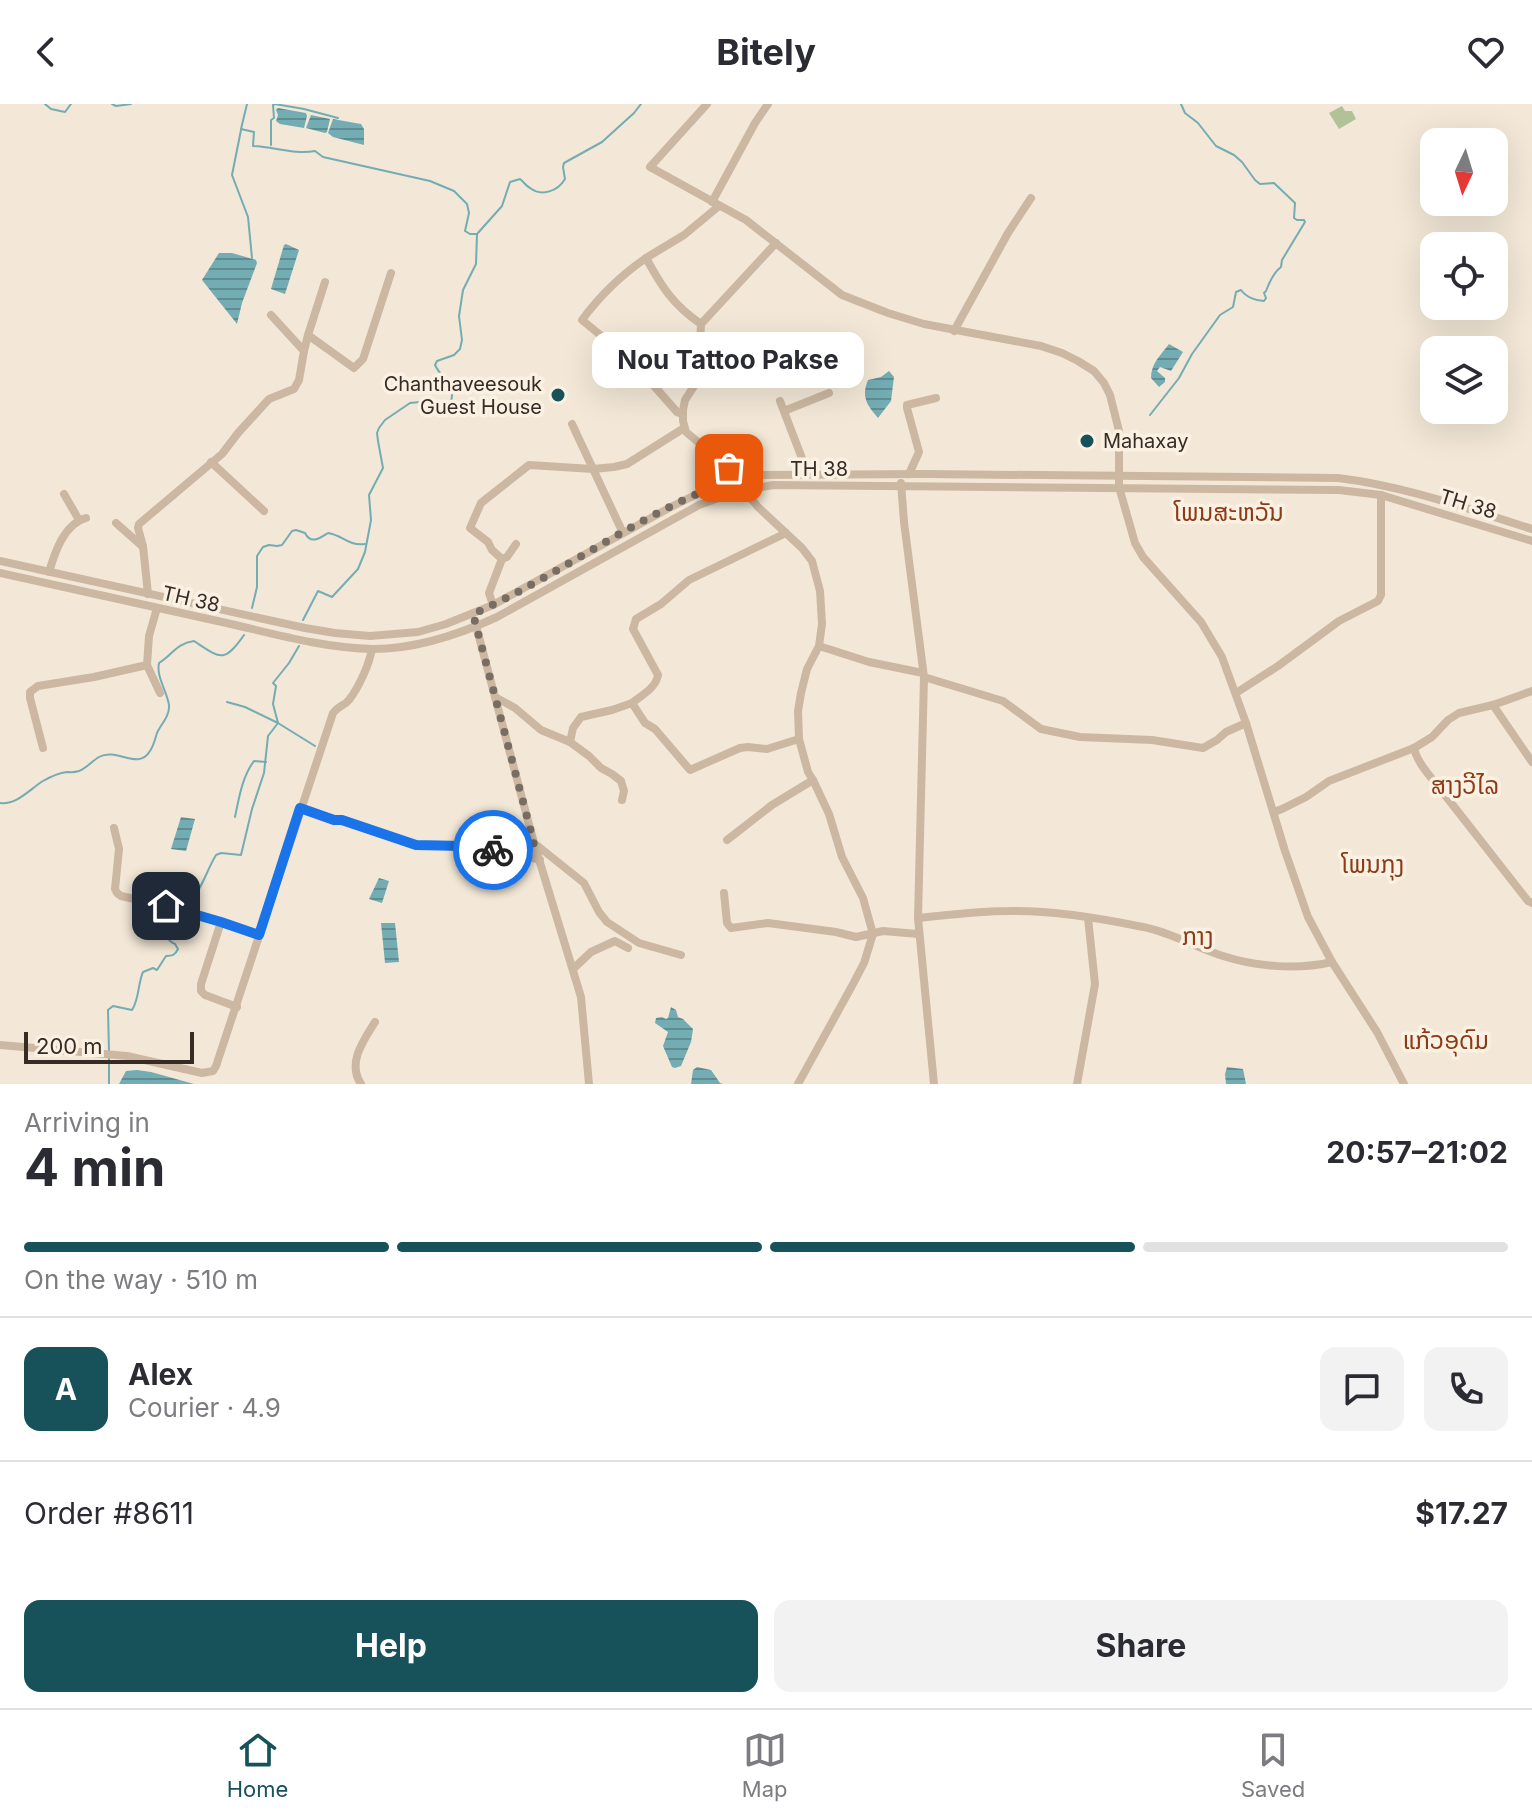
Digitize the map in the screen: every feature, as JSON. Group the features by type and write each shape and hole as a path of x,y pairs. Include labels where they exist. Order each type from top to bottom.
{"street":[{"path":"707,104 650,167 746,220 842,295 888,313 954,331 1041,346 1062,353 1094,371 1104,383 1119,431 1119,487 1138,549 1212,637 1222,657 1304,907 1332,962 1377,1032 1404,1084"},
{"path":"682,414 619,348 582,320 600,296 646,258 684,235 716,204 740,149 768,104"},
{"path":"954,331 1031,198"},
{"path":"735,479 729,468 694,441 684,428 682,414 685,400 698,380 701,324 776,243"},
{"path":"646,258 669,297 701,324"},
{"path":"308,335 354,368 357,366 363,359 391,273"},
{"path":"148,594 139,524 227,449 269,399 294,389 325,282"},
{"path":"271,315 304,351"},
{"path":"784,411 829,393"},
{"path":"934,1084 918,934 923,675 901,485 904,474 919,452 907,405 936,398"},
{"path":"780,401 808,474"},
{"path":"572,424 623,533"},
{"path":"502,559 488,542 470,528 481,503 529,465 593,469 627,464 684,428"},
{"path":"211,462 264,511"},
{"name":"TH 38","path":"0,561 305,628 370,636 418,632 473,614 709,488 752,475 1311,476 1366,481 1419,493 1532,529"},
{"path":"1365,492 1366,481"},
{"name":"TH 38","path":"0,573 302,640 372,649 418,644 477,626 699,505 744,490 773,485 1310,488 1365,492 1532,541"},
{"path":"709,488 714,499"},
{"path":"744,490 812,561 822,610 819,646 807,669 801,693 799,739 808,772 829,814 842,857 863,898 873,934 864,963 798,1084"},
{"path":"49,572 64,535 82,519 64,494"},
{"path":"1236,693 1339,621 1378,601 1381,595 1381,495"},
{"path":"116,523 143,546"},
{"path":"570,742 573,728 581,717 632,703 657,681 658,675 633,629 636,619 661,604 689,580 786,533"},
{"path":"493,605 489,593 502,559 516,544"},
{"path":"197,616 200,606"},
{"path":"157,608 149,636 147,665 160,693"},
{"path":"473,614 534,843 581,997 589,1084"},
{"path":"819,646 1003,701 1041,729 1080,737 1157,741 1203,748 1246,723"},
{"path":"0,1045 127,1056 208,1073 213,1071 237,1007 333,713 347,702 372,649"},
{"path":"43,748 30,692 38,686 147,665"},
{"path":"1274,812 1306,797 1329,781 1414,748 1459,713 1532,691"},
{"path":"495,697 515,708 541,730 570,742 621,781 624,791 622,800"},
{"path":"632,703 645,723 655,729 690,770 740,748 767,749 799,739"},
{"path":"1493,705 1532,762"},
{"path":"1414,748 1424,768 1532,903"},
{"path":"727,840 772,805 813,780"},
{"path":"300,808 416,845 463,846 540,860"},
{"path":"114,828 119,849 115,889 121,896 184,910 259,935"},
{"path":"514,853 534,843"},
{"path":"534,843 584,883 607,922 639,943 681,955"},
{"path":"724,893 727,923 731,928 768,923 856,937 883,931 918,934"},
{"path":"918,918 969,912 1036,912 1147,927 1247,962 1311,966 1332,962"},
{"path":"1077,1084 1095,984 1088,918"},
{"path":"221,922 201,991 237,1007"},
{"path":"573,969 591,952 615,941 628,948"},
{"path":"361,1084 355,1071 355,1059 375,1022"}],"green space":[{"path":"1342,106 1345,111 1352,111 1356,119 1339,129 1329,113"}],"water":[{"path":"278,108 306,113 304,128 276,121"},
{"path":"311,115 330,119 327,132 306,128"},
{"path":"333,119 361,124 364,145 328,133"},
{"path":"286,244 299,250 285,294 271,289"},
{"path":"219,253 232,253 256,260 257,263 237,324 202,280"},
{"path":"1169,344 1183,352 1171,371 1160,367 1157,371 1165,378 1159,387 1151,378 1151,373"},
{"path":"889,371 894,377 891,401 878,418 866,400 866,386 868,380"},
{"path":"181,817 195,819 186,851 171,849"},
{"path":"379,878 389,881 382,903 369,899"},
{"path":"381,923 395,923 399,962 385,963"},
{"path":"671,1007 693,1029 681,1066 675,1068 663,1046 668,1032 655,1023 656,1018 668,1018"},
{"path":"697,1067 711,1070 723,1084 691,1084 693,1070"},
{"path":"1227,1067 1243,1069 1246,1084 1226,1084"},
{"path":"137,1070 194,1084 119,1084 126,1071"}],"waterway":[{"path":"45,104 51,109 65,112 71,104"},
{"path":"112,104 131,104"},
{"path":"247,104 241,129 254,132 253,146 315,151 323,157 430,181 454,191 467,204 469,213 465,231 477,234"},
{"path":"271,145 271,120 274,118 275,104 338,118"},
{"path":"303,620 318,591 332,597 358,569 365,552 371,520 369,495 383,468 377,433 379,428 385,420 410,403 430,401 436,406 445,407 451,402 450,385 435,365 460,349 459,316 463,290 476,264 477,234 502,206 510,182 520,179 540,192 554,189 565,179 564,163 602,142 641,104"},
{"path":"1150,415 1179,378 1220,315 1233,307 1236,292 1241,290 1251,298 1264,301 1264,293 1305,222 1294,218 1295,203 1274,183 1260,184 1255,180 1234,155 1216,146 1198,123 1185,113 1181,104"},
{"path":"241,130 232,175 248,217 252,258"},
{"path":"252,608 257,587 257,556 263,547 282,545 296,530 313,540 328,533 365,544"},
{"path":"0,803 18,799 49,778 79,771 99,757 145,757 169,709 159,663 179,647 194,641 216,654 226,654 244,635"},
{"path":"183,907 199,889 216,855 241,855 264,773 268,736 278,723 273,704 276,686 273,683 299,646"},
{"path":"227,702 278,723 315,746"},
{"path":"235,817 250,767 254,761 266,762"},
{"path":"109,1051 108,1010 113,1006 132,1010 143,972 153,968 157,970 166,956 176,953 178,949 167,934 177,913"},
{"path":"109,1057 109,1084"}],"way so far":[{"path":"493,850 514,853 534,843 473,614 669,508 735,479 729,468"}],"place":[{"name":"Chanthaveesouk Guest House","path":"558,395"},
{"name":"Mahaxay","path":"1087,441"},
{"name":"Nou Tattoo Pakse","path":"729,468"}],"district":[{"name":"ໂພນສະຫວັນ","path":"1229,512"},
{"name":"ສາງວີໄລ","path":"1465,785"},
{"name":"ໂພນກຸງ","path":"1373,864"},
{"name":"ກາງ","path":"1198,936"},
{"name":"ແກ້ວອຸດົມ","path":"1446,1040"}],"route":[{"path":"166,906 259,935 300,808 416,845 493,850"}]}
